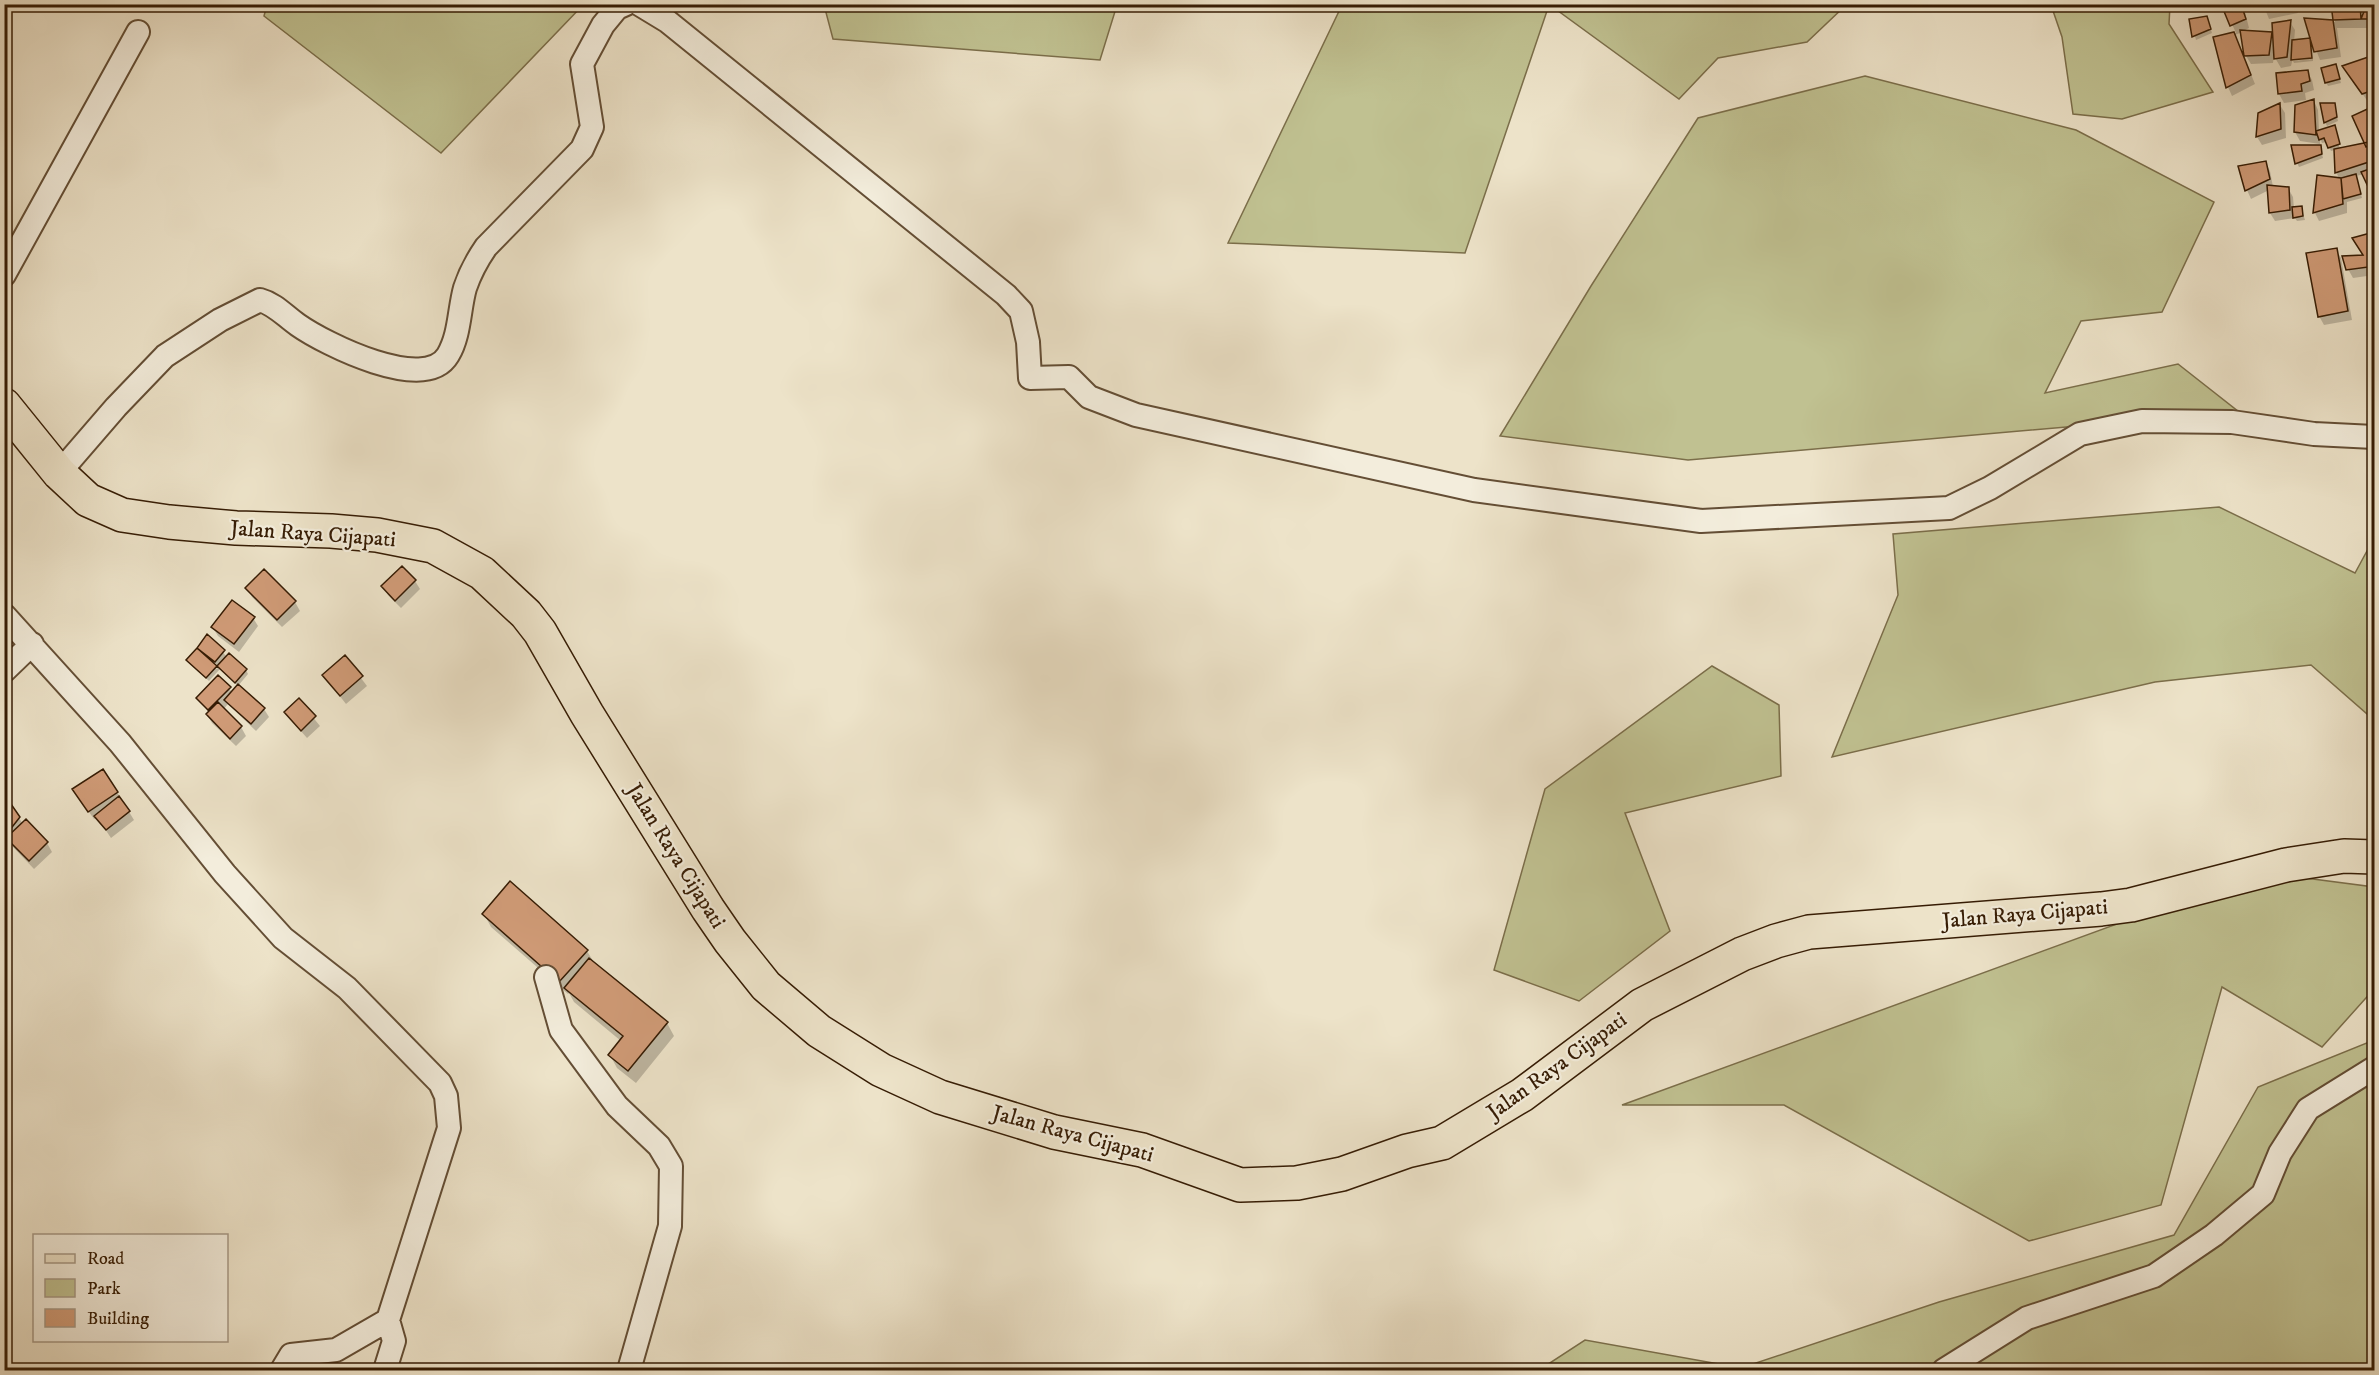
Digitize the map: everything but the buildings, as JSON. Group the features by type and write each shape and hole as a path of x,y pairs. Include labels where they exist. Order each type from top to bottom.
{"main road":[{"name":"Jalan Raya Cijapati","path":"4,405 59,473 88,500 122,514 169,522 236,528 378,535 433,546 482,573 526,614 540,632 587,714 730,941 766,986 819,1031 881,1070 940,1097 1054,1132 1142,1150 1240,1185 1308,1181 1342,1174 1407,1151 1442,1143 1522,1095 1642,1005 1701,974 1776,940 1809,932 2121,907 2286,865 2344,856 2374,857"}],"street":[{"path":"59,473 116,407 165,356 220,320 260,300 270,303 298,325 331,344 376,361 407,370 430,369 444,361 454,340 465,288 481,255 516,215 582,149 592,127 582,64 603,25 617,8 626,4"},
{"path":"639,4 667,21 1006,295 1022,311 1028,342 1030,378 1069,377 1089,397 1136,415 1474,490 1701,521 1949,508 1990,488 2080,434 2142,421 2232,422 2314,434 2374,437"},
{"path":"4,275 138,32"},
{"path":"4,615 120,743 225,874 283,938 347,988 440,1083 446,1096 449,1128 388,1320 394,1341 385,1371"},
{"path":"4,670 32,644"},
{"path":"546,977 561,1030 617,1106 659,1146 671,1166 670,1226 629,1371"},
{"path":"1944,1371 2027,1318 2154,1276 2214,1235 2263,1194 2280,1153 2308,1109 2374,1068"},
{"path":"282,1371 291,1355 336,1350 388,1320"}],"green space":[{"path":"267,4 583,5 441,153 264,16"},
{"path":"824,4 1117,5 1100,60 833,39"},
{"path":"1342,5 1549,5 1465,253 1228,243"},
{"path":"1550,5 1846,5 1807,42 1718,58 1679,99"},
{"path":"2051,5 2170,5 2169,24 2213,92 2122,119 2073,114 2062,37"},
{"path":"1865,76 2076,130 2214,202 2162,312 2081,321 2045,393 2178,364 2239,412 1688,460 1500,436 1591,286 1698,118"},
{"path":"2219,507 2355,573 2374,538 2374,720 2311,665 2155,682 1832,757 1898,595 1893,534"},
{"path":"1712,666 1779,705 1781,776 1625,813 1670,931 1579,1001 1494,970 1545,789"},
{"path":"2259,872 2374,887 2374,989 2322,1047 2222,987 2161,1205 2029,1241 1784,1105 1622,1105"},
{"path":"2374,1040 2374,1370 1539,1370 1585,1340 1741,1368 1939,1302 2174,1235 2258,1087"}]}
